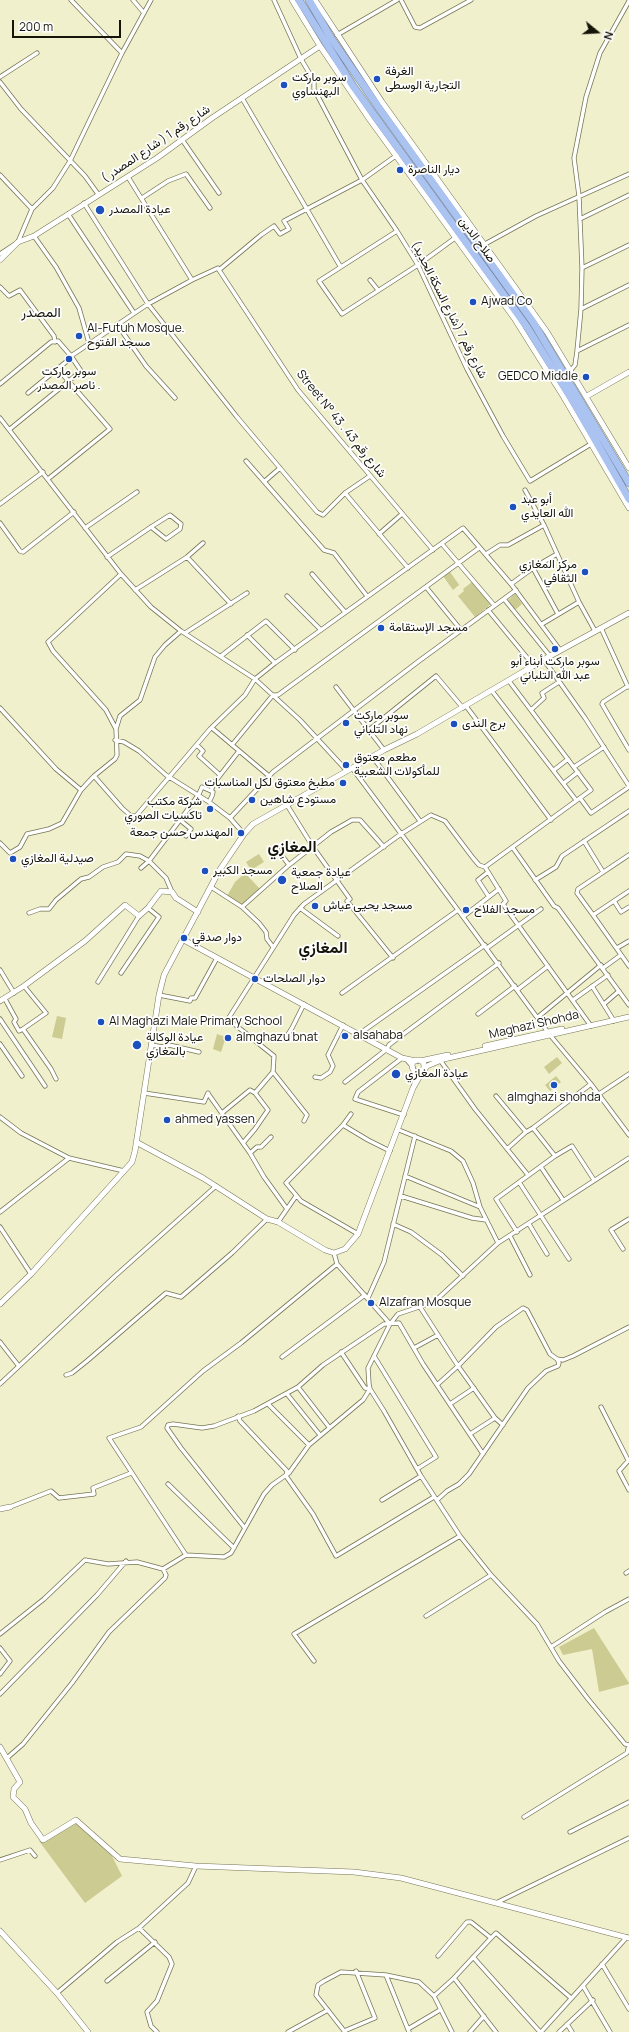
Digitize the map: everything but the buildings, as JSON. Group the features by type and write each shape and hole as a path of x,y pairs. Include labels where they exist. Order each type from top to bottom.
{"highway":[{"name":"صلاح الدين","path":"299,0 343,75 421,180 516,316 579,398 628,503"},
{"name":"صلاح الدين","path":"309,0 331,38 533,322 629,483"},
{"path":"421,180 423,177 428,175"}],"street":[{"path":"70,0 122,53"},
{"path":"134,0 144,13"},
{"path":"0,260 18,242 32,209 54,188 70,161 122,53 151,0"},
{"name":"شارع رقم 7 (شارع السكة الحديد)","path":"274,0 301,59 314,81 314,89 362,180 418,265 467,369 503,436 530,481 591,444"},
{"path":"292,0 320,46 343,75 396,155 455,238 516,316 591,444 628,503"},
{"path":"315,0 382,102 548,332 571,370 579,398 629,468"},
{"path":"401,0 415,27 420,28 471,0"},
{"path":"337,35 394,1"},
{"path":"571,370 574,365 577,351 581,309 582,268 579,196 574,158 586,97 600,53 628,1"},
{"name":"شارع رقم 1 ( شارع المصدر )","path":"0,254 18,242 34,236 98,194 128,177 320,46"},
{"path":"0,77 37,53"},
{"path":"0,82 21,109 85,176 98,194"},
{"path":"242,98 340,266"},
{"path":"182,141 219,193"},
{"path":"28,393 89,344 134,313 192,280 218,268 219,270 260,235 274,226 280,234 288,229 284,221 306,208 362,180 396,155"},
{"path":"142,198 168,181 186,174 210,208"},
{"path":"485,244 536,216 629,174"},
{"path":"0,175 32,209"},
{"path":"128,177 192,280"},
{"path":"580,219 629,195"},
{"path":"84,203 148,304 237,417 308,502 323,515 345,493 370,476"},
{"path":"68,214 134,313"},
{"path":"397,231 340,266 319,282 342,314 418,265 455,238"},
{"path":"34,236 56,267 79,308 89,344"},
{"path":"582,268 629,245"},
{"name":"Street N° 43 . شارع رقم 43","path":"219,270 298,390 433,550"},
{"path":"370,280 378,290"},
{"path":"581,309 629,285"},
{"path":"0,287 8,296 20,290 54,336 55,342"},
{"path":"117,324 146,366 175,398"},
{"path":"577,351 629,325"},
{"path":"0,384 51,342 58,341 72,357 81,371 10,429"},
{"path":"48,479 110,430 67,382 58,369"},
{"path":"579,398 629,372"},
{"path":"0,418 74,512 107,557 151,607 181,631 255,679 318,739 347,771"},
{"path":"246,461 324,550 334,553 367,596"},
{"path":"265,481 280,468"},
{"path":"0,504 42,472"},
{"path":"525,490 544,525 578,602 595,631"},
{"path":"85,528 137,492"},
{"path":"345,493 408,568"},
{"path":"0,523 20,551 23,552 74,512"},
{"path":"380,534 402,514"},
{"path":"107,557 152,527 170,515 181,524 180,529 166,539 152,527"},
{"path":"486,554 500,545 508,546 544,525"},
{"path":"94,776 122,808 135,817 212,728 245,695 255,679 367,596 463,528 516,590 560,650"},
{"path":"136,590 187,557 203,543"},
{"path":"442,544 494,606"},
{"path":"232,745 273,695 278,695 479,548"},
{"path":"511,584 533,568 557,554"},
{"path":"187,557 231,604"},
{"path":"533,568 558,614"},
{"path":"116,729 106,710 53,651 48,642 121,574"},
{"path":"312,574 345,612"},
{"path":"426,587 461,630"},
{"path":"230,818 269,776 516,590"},
{"path":"185,633 247,593"},
{"path":"287,596 321,630"},
{"path":"504,599 550,656"},
{"path":"542,624 578,602"},
{"path":"601,628 604,624 629,609"},
{"path":"488,610 534,666"},
{"path":"0,1304 31,1274 132,1162 159,995 169,962 231,852 253,824 372,756 417,734 560,650 629,613"},
{"path":"221,656 266,620 295,650"},
{"path":"601,628 629,687 602,704 629,750"},
{"path":"0,843 10,853 20,847 27,834 49,829 62,822 81,790 94,776 115,759 117,755 116,729 120,716 140,700 155,657 165,645 181,631"},
{"path":"247,635 275,663"},
{"path":"492,691 564,783 591,813 629,786 585,718 544,660"},
{"path":"370,729 436,676 464,707 551,820"},
{"path":"485,867 591,790 509,681"},
{"path":"531,710 544,698 542,693 559,682"},
{"path":"336,687 370,729 384,750"},
{"path":"0,708 56,769 81,790"},
{"path":"212,728 269,776"},
{"path":"116,740 124,742 139,751 166,775 170,776 209,802 230,818 244,834"},
{"path":"197,745 203,751 199,756 220,775"},
{"path":"574,767 604,747"},
{"path":"209,802 212,796 213,792 211,791 214,783 239,752"},
{"path":"372,756 420,821"},
{"path":"554,770 568,759"},
{"path":"352,768 499,963 549,1033 599,1094 629,1136"},
{"path":"564,783 578,772"},
{"path":"141,868 149,861 180,820 202,787 211,791"},
{"path":"286,805 336,881 350,899 347,902 393,958"},
{"path":"535,880 556,867 562,856 629,811"},
{"path":"255,1093 273,1072 274,1056 228,1020 273,947 300,908 401,834 431,815 440,818 476,861 485,867 506,902 503,904 590,1024"},
{"path":"180,820 191,829 186,836"},
{"path":"242,906 289,865 331,832 352,820 360,820 384,847"},
{"path":"584,841 604,872"},
{"path":"513,848 554,906 558,908 602,966 629,1005"},
{"path":"277,849 289,865"},
{"path":"29,913 40,909 49,909 56,900 81,879 89,877 103,867 118,862 126,854 140,856 149,861 166,878 176,898 198,912"},
{"path":"629,854 578,889 577,893 629,966"},
{"path":"488,872 478,880 490,897"},
{"path":"211,887 242,906 266,932 267,939 273,947"},
{"path":"464,916 499,889"},
{"path":"98,982 139,916 148,908 161,891 172,892"},
{"path":"594,915 629,891"},
{"path":"614,901 621,912 629,907"},
{"path":"24,986 46,1013 20,1031 14,1022 16,1019 2,1000 24,986 85,940 125,905 139,916"},
{"path":"121,974 159,917 148,908"},
{"path":"300,908 338,936"},
{"path":"359,1034 541,909"},
{"path":"342,993 393,958 458,910"},
{"path":"182,939 387,1049 404,1059 414,1069 420,1072 442,1058 507,1149 528,1175"},
{"path":"617,948 629,941"},
{"path":"538,1017 568,993 569,990 602,966 621,955"},
{"path":"159,995 190,1001 191,998 194,998 217,958"},
{"path":"345,1082 387,1049 389,1045 398,1038 499,963"},
{"path":"478,1014 548,966"},
{"path":"0,970 14,993"},
{"path":"573,1000 608,975"},
{"path":"592,986 613,1019"},
{"path":"604,1004 619,991"},
{"path":"285,1039 304,1004"},
{"name":"Maghazi Shohda","path":"418,1061 442,1058 629,1016"},
{"path":"0,1019 45,1086"},
{"path":"315,1077 321,1078 330,1072 333,1066 328,1055 343,1025"},
{"path":"23,1029 51,1069 56,1079"},
{"path":"0,1044 22,1076"},
{"path":"151,1045 163,1047 169,1045 199,1052"},
{"path":"136,1142 216,1186 267,1220 278,1222 325,1250 334,1253 345,1249 358,1234 399,1130 404,1115 413,1088 423,1070 424,1064 418,1061 404,1059 358,1092 355,1099 404,1115"},
{"path":"413,1088 414,1069 418,1061"},
{"path":"273,1072 307,1115 304,1121"},
{"path":"599,1094 629,1074"},
{"path":"507,1149 526,1132 591,1084"},
{"path":"222,1113 250,1090 255,1093 268,1110 243,1143"},
{"path":"144,1093 204,1102 208,1093 287,1209"},
{"path":"496,1096 526,1132"},
{"path":"352,1114 286,1183 302,1201 358,1234"},
{"path":"0,1117 21,1132 69,1158 124,1171"},
{"path":"343,1125 390,1151"},
{"path":"533,1128 555,1156"},
{"path":"399,1130 451,1151 462,1161 473,1183 480,1207 498,1243"},
{"path":"368,1298 384,1262 415,1136"},
{"path":"250,1153 257,1147 261,1147 271,1137"},
{"path":"517,1232 496,1199 555,1156 572,1146 594,1180"},
{"path":"0,1212 69,1158"},
{"path":"524,1817 561,1792 616,1761 627,1753 629,1745 625,1744 600,1715 551,1647 537,1624 491,1575 460,1536 435,1499 370,1389 368,1368 390,1324 398,1314 434,1302 498,1243 629,1158"},
{"path":"541,1167 563,1200"},
{"path":"405,1176 480,1207"},
{"path":"519,1182 542,1214 568,1258"},
{"path":"0,1384 18,1365 216,1186"},
{"path":"278,1222 296,1196"},
{"path":"401,1196 472,1218 486,1220"},
{"path":"623,1249 611,1230 629,1219"},
{"path":"66,1375 72,1373 87,1361 166,1293 180,1297 232,1253 267,1220"},
{"path":"393,1224 411,1232 442,1256 463,1276"},
{"path":"529,1224 547,1254"},
{"path":"0,1226 31,1274"},
{"path":"510,1236 530,1275"},
{"path":"334,1253 337,1264 390,1324"},
{"path":"186,1555 109,1438 133,1431 146,1424 203,1371 247,1338 337,1264"},
{"path":"282,1357 365,1295"},
{"path":"420,1307 458,1366 495,1418 503,1425"},
{"path":"438,1384 496,1327 523,1308 526,1310 550,1354 557,1359 563,1360 573,1356 629,1327"},
{"path":"244,1527 167,1428 168,1425 173,1424 202,1428 214,1426 254,1411 298,1387 323,1365 384,1324 399,1323 423,1364 438,1384 482,1454"},
{"path":"414,1348 438,1335"},
{"path":"0,1342 18,1365"},
{"path":"341,1352 365,1388 370,1389"},
{"path":"374,1356 436,1457 417,1469"},
{"path":"238,1416 240,1421 287,1472 286,1476 313,1514 336,1556 459,1484 469,1474 528,1388 546,1371 558,1366 559,1363 557,1359"},
{"path":"298,1387 329,1427"},
{"path":"450,1404 474,1388"},
{"path":"0,1634 44,1599 85,1560 108,1564 126,1561 163,1569 186,1555 224,1557 231,1553 244,1527 264,1494 272,1485 286,1476 309,1445 363,1400 370,1389"},
{"path":"287,1394 320,1435"},
{"path":"268,1404 309,1445"},
{"path":"601,1407 628,1460 619,1471 619,1474 629,1490"},
{"path":"470,1434 495,1418"},
{"path":"0,1509 10,1507 50,1491 59,1498 94,1494 93,1488 131,1473"},
{"path":"382,1500 421,1476"},
{"path":"168,1484 234,1548"},
{"path":"314,1661 294,1634 460,1536"},
{"path":"0,1694 97,1595 126,1561"},
{"path":"7,1758 23,1744 72,1683 109,1632 165,1578 166,1575 163,1569"},
{"path":"426,1616 491,1575"},
{"path":"551,1647 605,1612 629,1599"},
{"path":"0,1648 10,1661 0,1674"},
{"path":"0,1747 20,1782 13,1792 13,1797 25,1808 31,1823 44,1840 76,1820 120,1859 196,1866 354,1872 382,1875 459,1892 628,1937 540,2032 473,1958"},
{"path":"570,1832 629,1802"},
{"path":"496,1903 629,1838"},
{"path":"0,1860 30,1850 35,1856"},
{"path":"56,1993 117,1942 139,1928 188,1883 196,1866"},
{"path":"438,1956 467,1922 471,1922 491,1938"},
{"path":"139,1928 169,1957 172,1964 157,2001 147,2012 151,2026 157,2032"},
{"path":"0,1931 56,1993 88,2032"},
{"path":"434,1996 454,1978 496,1933 571,1998"},
{"path":"107,1981 155,1942"},
{"path":"602,1964 629,2009"},
{"path":"356,1971 375,2018 344,2032 316,1995 318,1986 341,1972 356,1971 386,1975 419,1982 434,1996 452,2031"},
{"path":"386,1975 409,2031 440,2010"},
{"path":"454,1978 496,2032"},
{"path":"583,1986 610,2032"},
{"path":"559,2032 592,2000"},
{"path":"288,2032 328,2010"},
{"path":"470,2032 484,2016"},
{"path":"567,2024 572,2032"}],"shaded area":[{"path":"450,572 460,586 459,585 453,590 443,576"},
{"path":"472,582 491,604 475,617 458,596 464,591 463,589"},
{"path":"515,594 522,604 515,610 508,600"},
{"path":"259,854 264,862 251,870 246,862"},
{"path":"245,873 260,889 242,906 227,896 235,882"},
{"path":"57,1016 66,1018 62,1039 52,1037"},
{"path":"217,1034 226,1037 221,1052 213,1049"},
{"path":"557,1057 562,1063 549,1074 544,1067"},
{"path":"556,1076 561,1082 550,1091 545,1085"},
{"path":"594,1628 629,1684 599,1692 592,1649 563,1655 559,1647"},
{"path":"78,1820 112,1856 122,1876 85,1903 39,1841"}],"place":[{"name":"الغرفة التجارية الوسطى","path":"377,79"},
{"name":"سوبر ماركت البهنساوي","path":"284,85"},
{"name":"ديار الناصرة","path":"400,170"},
{"name":"عيادة المصدر","path":"100,210"},
{"name":"Ajwad Co","path":"473,302"},
{"name":"Al-Futuh Mosque. مسجد الفتوح","path":"79,336"},
{"name":"سوبر ماركت ناصر المصدر .","path":"69,359"},
{"name":"GEDCO Middle","path":"586,377"},
{"name":"أبو عبد الله العايدي","path":"513,507"},
{"name":"مركز المغازي الثقافي","path":"585,572"},
{"name":"مسجد الإستقامة","path":"381,628"},
{"name":"سوبر ماركت أبناء أبو عبد الله التلباني","path":"555,649"},
{"name":"سوبر ماركت نهاد التلباني","path":"346,723"},
{"name":"برج الندى","path":"454,724"},
{"name":"مطعم معتوق للمأكولات الشعبية","path":"346,765"},
{"name":"مطبخ معتوق لكل المناسبات","path":"343,783"},
{"name":"مستودع شاهين","path":"252,800"},
{"name":"شركة مكتب تاكسيات الصوري","path":"210,809"},
{"name":"المهندس حسن جمعة","path":"241,833"},
{"name":"صيدلية المغازي","path":"13,859"},
{"name":"مسجد الكبير","path":"205,871"},
{"name":"عيادة جمعية الصلاح","path":"282,880"},
{"name":"مسجد يحيى عياش","path":"315,906"},
{"name":"مسجد الفلاح","path":"466,910"},
{"name":"دوار صدقي","path":"184,938"},
{"name":"دوار الصلحات","path":"255,979"},
{"name":"Al Maghazi Male Primary School","path":"101,1022"},
{"name":"alsahaba","path":"345,1036"},
{"name":"almghazu bnat","path":"228,1038"},
{"name":"عيادة الوكالة بالمغازي","path":"137,1045"},
{"name":"عيادة المغازي","path":"396,1074"},
{"name":"almghazi shohda","path":"554,1085"},
{"name":"ahmed yassen","path":"167,1120"},
{"name":"Alzafran Mosque","path":"371,1303"}],"district":[{"name":"المصدر","path":"41,313"},
{"name":"المغازِي","path":"292,848"},
{"name":"المغازي","path":"323,949"}]}
